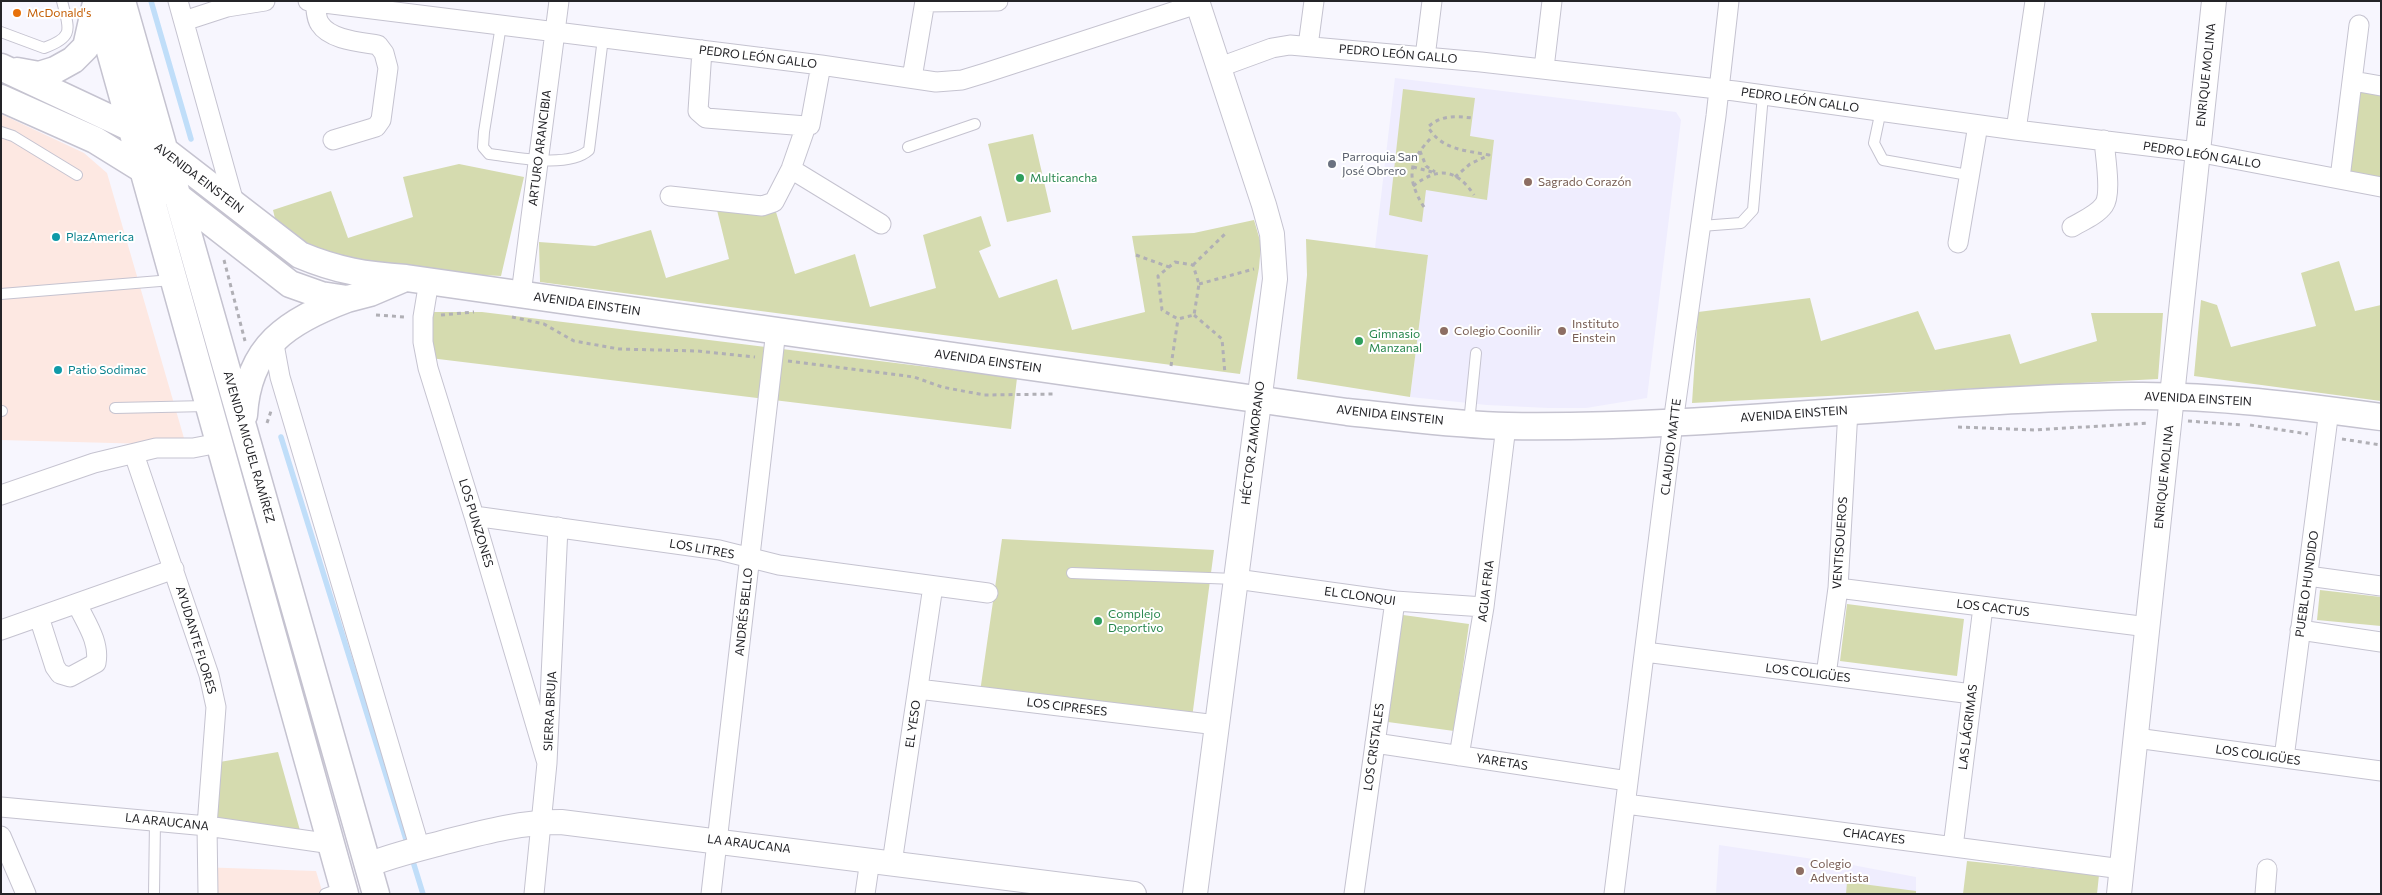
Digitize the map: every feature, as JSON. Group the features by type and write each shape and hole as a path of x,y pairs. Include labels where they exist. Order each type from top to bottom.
{"main road":[{"path":"2,68 39,74 55,70 73,60 86,47 96,1"},
{"path":"96,1 332,844 338,892"},
{"name":"AVENIDA MIGUEL RAMÍREZ","path":"122,1 376,894"},
{"name":"AVENIDA EINSTEIN","path":"2,68 130,128 164,150 300,255 321,264 356,274 521,294 1347,412 1469,424 1506,426 1673,423 1848,410 2094,397 2173,396 2329,410 2381,417"},
{"path":"1,98 96,140 145,171 290,284 321,295 347,299"},
{"path":"243,426 245,393 258,358 273,339 294,323 315,311 347,299 417,280"}],"street":[{"path":"178,1 235,206"},
{"path":"184,21 227,8 265,1"},
{"name":"PEDRO LEÓN GALLO","path":"308,1 821,65 936,82 962,80 1197,2"},
{"path":"316,1 318,23 325,30 339,36 378,45 384,53 388,68 381,120 376,127 332,140"},
{"name":"ARTURO ARANCIBIA","path":"521,294 558,1"},
{"path":"912,78 925,1 998,1"},
{"path":"1308,46 1314,1"},
{"path":"1425,56 1432,1"},
{"path":"1544,68 1552,1"},
{"name":"CLAUDIO MATTE","path":"1614,894 1673,423 1701,226 1729,1"},
{"path":"2016,130 2035,1"},
{"name":"ENRIQUE MOLINA","path":"2119,894 2214,1"},
{"name":"HÉCTOR ZAMORANO","path":"1196,894 1275,279 1272,234 1264,205 1197,2"},
{"path":"2340,178 2359,25"},
{"name":"PEDRO LEÓN GALLO","path":"1220,67 1272,48 1308,46 1544,68 2197,152 2381,187"},
{"path":"702,50 698,111 701,115 706,118 806,126"},
{"path":"670,196 762,206 774,202 792,169 806,126 812,121 821,65"},
{"path":"2353,81 2381,86"},
{"path":"1958,243 1978,124"},
{"path":"2072,227 2105,205 2108,194 2104,140"},
{"path":"792,169 882,224"},
{"name":"LOS PUNZONES","path":"417,280 423,317 423,342 428,368 547,763"},
{"name":"ANDRÉS BELLO","path":"711,894 776,330"},
{"path":"273,339 280,377 409,852"},
{"name":"VENTISOUEROS","path":"1826,675 1838,588 1848,410"},
{"name":"PUEBLO HUNDIDO","path":"2284,758 2329,410"},
{"name":"AGUA FRIA","path":"1459,756 1484,607 1506,426"},
{"path":"1,495 94,463 156,448 193,448 219,443"},
{"name":"AYUDANTE FLORES","path":"134,454 209,675 216,707 207,826 208,894"},
{"name":"LOS LITRES","path":"474,516 719,550 779,565 988,593"},
{"name":"SIERRA BRUJA","path":"534,894 547,763 558,527"},
{"path":"1,630 174,569"},
{"path":"2308,576 2381,586"},
{"name":"EL CLONQUI","path":"1236,579 1395,601 1484,607"},
{"name":"EL YESO","path":"865,894 881,861 918,689 933,586"},
{"name":"LOS CACTUS","path":"1838,588 2148,627"},
{"name":"LOS CRISTALES","path":"1354,894 1395,601"},
{"path":"39,617 55,667 60,674 70,677 96,663 98,654 97,646 77,604"},
{"name":"LAS LÁGRIMAS","path":"1953,846 1983,607"},
{"path":"2300,630 2381,642"},
{"name":"LOS COLIGÜES","path":"1645,652 1972,694"},
{"name":"LOS CIPRESES","path":"918,689 1217,725"},
{"name":"LOS COLIGÜES","path":"2136,738 2381,771"},
{"name":"YARETAS","path":"1375,743 1628,781"},
{"name":"CHACAYES","path":"1626,804 2122,869"},
{"name":"LA ARAUCANA","path":"1,807 207,826 332,844"},
{"name":"LA ARAUCANA","path":"368,865 493,830 542,822 582,823 1134,894"},
{"path":"1,836 26,894"},
{"path":"2265,894 2267,869"}],"lane":[{"path":"1,32 44,48 59,43 67,36 69,27 62,1"},
{"path":"501,25 483,147 489,154 538,160 576,158 589,150 603,38"},
{"path":"1701,226 1741,224 1753,210 1763,95"},
{"path":"1881,110 1874,143 1883,160 1968,176"},
{"path":"908,147 975,124"},
{"path":"1,132 13,136 77,175"},
{"path":"1,294 174,280"},
{"path":"1469,424 1476,352"},
{"path":"115,408 208,406"},
{"path":"1072,573 1236,579"},
{"path":"154,894 155,821"}],"path":[{"path":"1455,177 1470,164 1489,155 1450,148 1434,136 1428,127 1436,120 1452,117 1472,118"},
{"path":"1424,206 1413,187 1413,167 1420,151 1434,136"},
{"path":"1420,151 1426,166 1435,172"},
{"path":"1413,167 1455,177 1463,181 1474,195"},
{"path":"1413,187 1435,172"},
{"path":"1193,265 1226,233"},
{"path":"1136,256 1169,267"},
{"path":"1199,284 1259,268 1275,257"},
{"path":"1193,265 1175,262 1158,276 1162,310 1178,320 1194,315"},
{"path":"1193,265 1199,284 1194,315"},
{"path":"1194,315 1222,339 1227,395"},
{"path":"1169,386 1178,320"}],"shaded area":[{"path":"1395,78 1676,112 1681,120 1647,398 1586,408 1548,408 1487,405 1410,397 1428,255 1375,248"},
{"path":"1,114 84,153 107,173 186,445 1,440"},
{"name":"Colegio Adventista","path":"1719,845 1847,864 1916,877 1916,894 1716,894"},
{"path":"198,867 316,871 323,894 201,894"}],"green space":[{"path":"2356,88 2381,92 2381,180 2347,171"},
{"path":"1403,89 1475,98 1470,136 1494,140 1487,200 1426,190 1422,222 1389,215"},
{"name":"Multicancha","path":"1033,134 1051,212 1007,222 988,144"},
{"path":"459,164 524,177 501,276 407,271 327,254 277,227 273,210 331,191 348,238 413,217 403,177"},
{"path":"772,199 795,274 855,254 870,307 936,288 923,235 981,216 991,246 979,251 999,298 1057,279 1072,330 1145,312 1132,236 1194,233 1254,220 1261,244 1259,268 1240,374 540,282 539,242 595,246 651,230 666,278 729,259 717,210"},
{"name":"Gimnasio Manzanal","path":"1306,239 1428,255 1410,397 1297,379 1307,275"},
{"path":"2339,261 2355,311 2381,305 2381,401 2194,376 2201,300 2217,305 2231,347 2316,326 2301,273"},
{"path":"1810,298 1821,341 1918,311 1935,350 2010,334 2020,364 2097,341 2091,313 2163,313 2158,379 1692,403 1698,312"},
{"path":"427,312 482,312 1017,378 1011,429 430,358"},
{"name":"Complejo Deportivo","path":"1002,539 1214,550 1192,718 980,692"},
{"path":"2320,590 2381,597 2381,626 2317,620"},
{"path":"1847,604 1964,619 1957,676 1840,661"},
{"path":"1403,615 1469,624 1454,731 1388,722"},
{"path":"278,752 301,834 200,818 208,764"},
{"path":"1967,861 2099,875 2097,894 1963,894"},
{"path":"1847,882 1916,891 1916,894 1846,894"}],"waterway":[{"path":"151,1 191,139"},
{"path":"281,437 408,846"},
{"path":"411,855 423,894"}],"place":[{"name":"McDonald's","path":"17,13"},
{"name":"Parroquia San José Obrero","path":"1332,164"},
{"name":"Multicancha","path":"1020,178"},
{"name":"Sagrado Corazón","path":"1528,182"},
{"name":"PlazAmerica","path":"56,237"},
{"name":"Colegio Coonilir","path":"1444,331"},
{"name":"Instituto Einstein","path":"1562,331"},
{"name":"Gimnasio Manzanal","path":"1359,341"},
{"name":"Patio Sodimac","path":"58,370"},
{"name":"Complejo Deportivo","path":"1098,621"},
{"name":"Colegio Adventista","path":"1800,871"}]}
